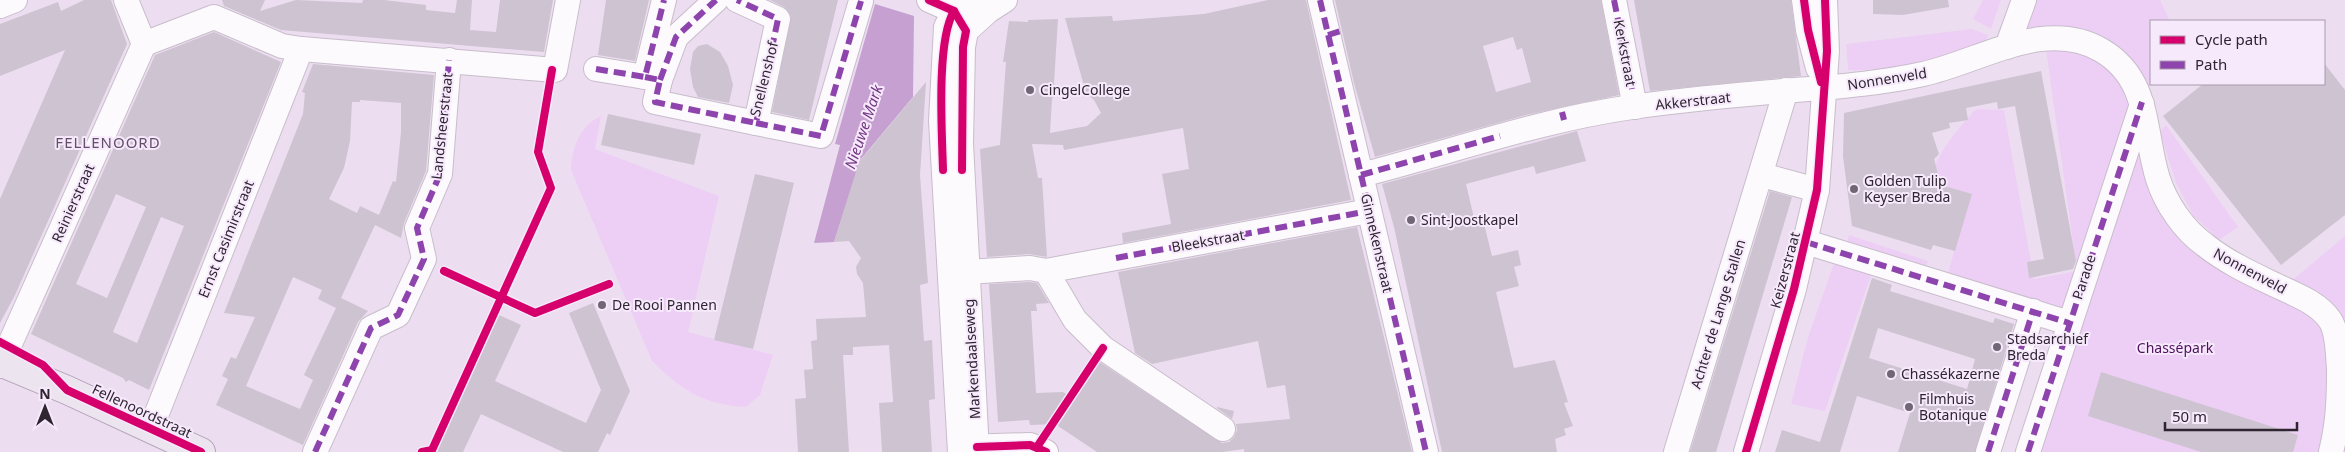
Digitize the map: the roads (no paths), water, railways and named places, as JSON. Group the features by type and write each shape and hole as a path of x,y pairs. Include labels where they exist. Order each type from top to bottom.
{"main road":[{"name":"Fellenoordstraat","path":"0,363 151,428 201,452"}],"street":[{"path":"0,6 15,0"},
{"path":"126,0 144,44 214,17 282,46 555,70 568,0"},
{"name":"Snellenshof","path":"664,0 652,78 655,102 756,123 778,19 737,0"},
{"name":"Snellenshof","path":"652,78 676,37 716,0"},
{"name":"Markendaalseweg","path":"929,0 973,9"},
{"name":"Ginnekenstraat","path":"1320,0 1334,33 1361,175 1426,452"},
{"name":"Kerkstraat","path":"1614,0 1634,98"},
{"name":"Keizerstraat","path":"1804,0 1808,30 1823,89"},
{"name":"Keizerstraat","path":"1746,452 1806,242 1817,190 1827,51 1825,0"},
{"path":"2007,48 2024,0"},
{"path":"756,123 821,136 861,1"},
{"name":"Markendaalseweg","path":"969,449 959,272 941,121 948,21 973,9"},
{"name":"Nonnenveld","path":"1823,89 1924,74 2007,48 2053,38 2071,38 2102,50 2117,62 2132,80 2142,102 2158,181 2183,225 2220,257 2306,300 2331,322 2338,365 2339,405 2337,428 2331,452"},
{"name":"Reinierstraat","path":"0,363 144,44"},
{"name":"Ernst Casimirstraat","path":"151,428 302,49"},
{"name":"Landsheerstraat","path":"315,452 371,328 398,315 424,259 417,228 440,174 449,60"},
{"path":"596,69 652,78"},
{"name":"Akkerstraat","path":"1361,175 1500,136 1563,116 1634,98 1823,89"},
{"name":"Achter de Lange Stallen","path":"1676,452 1762,175 1786,90"},
{"name":"Parade","path":"2028,452 2142,102"},
{"path":"1762,175 1817,190"},
{"name":"Bleekstraat","path":"959,272 1030,268 1046,271 1369,211"},
{"path":"1806,242 2069,322"},
{"path":"1046,271 1075,320 1103,348 1223,429"},
{"path":"1988,452 2034,311"},
{"path":"969,449 1030,446 1046,452"}],"water":[{"name":"Nieuwe Mark","path":"875,4 914,16 913,97 861,159 834,242 814,243 840,145 835,144"}],"place":[{"name":"CingelCollege","path":"1030,90"},
{"name":"Golden Tulip Keyser Breda","path":"1854,189"},
{"name":"Sint-Joostkapel","path":"1411,220"},
{"name":"De Rooi Pannen","path":"602,305"},
{"name":"Stadsarchief Breda","path":"1997,347"},
{"name":"Chassékazerne","path":"1891,374"},
{"name":"Filmhuis Botanique","path":"1909,407"}],"district":[{"name":"FELLENOORD","path":"108,143"}],"park label":[{"name":"Chassépark","path":"2175,348"}]}
